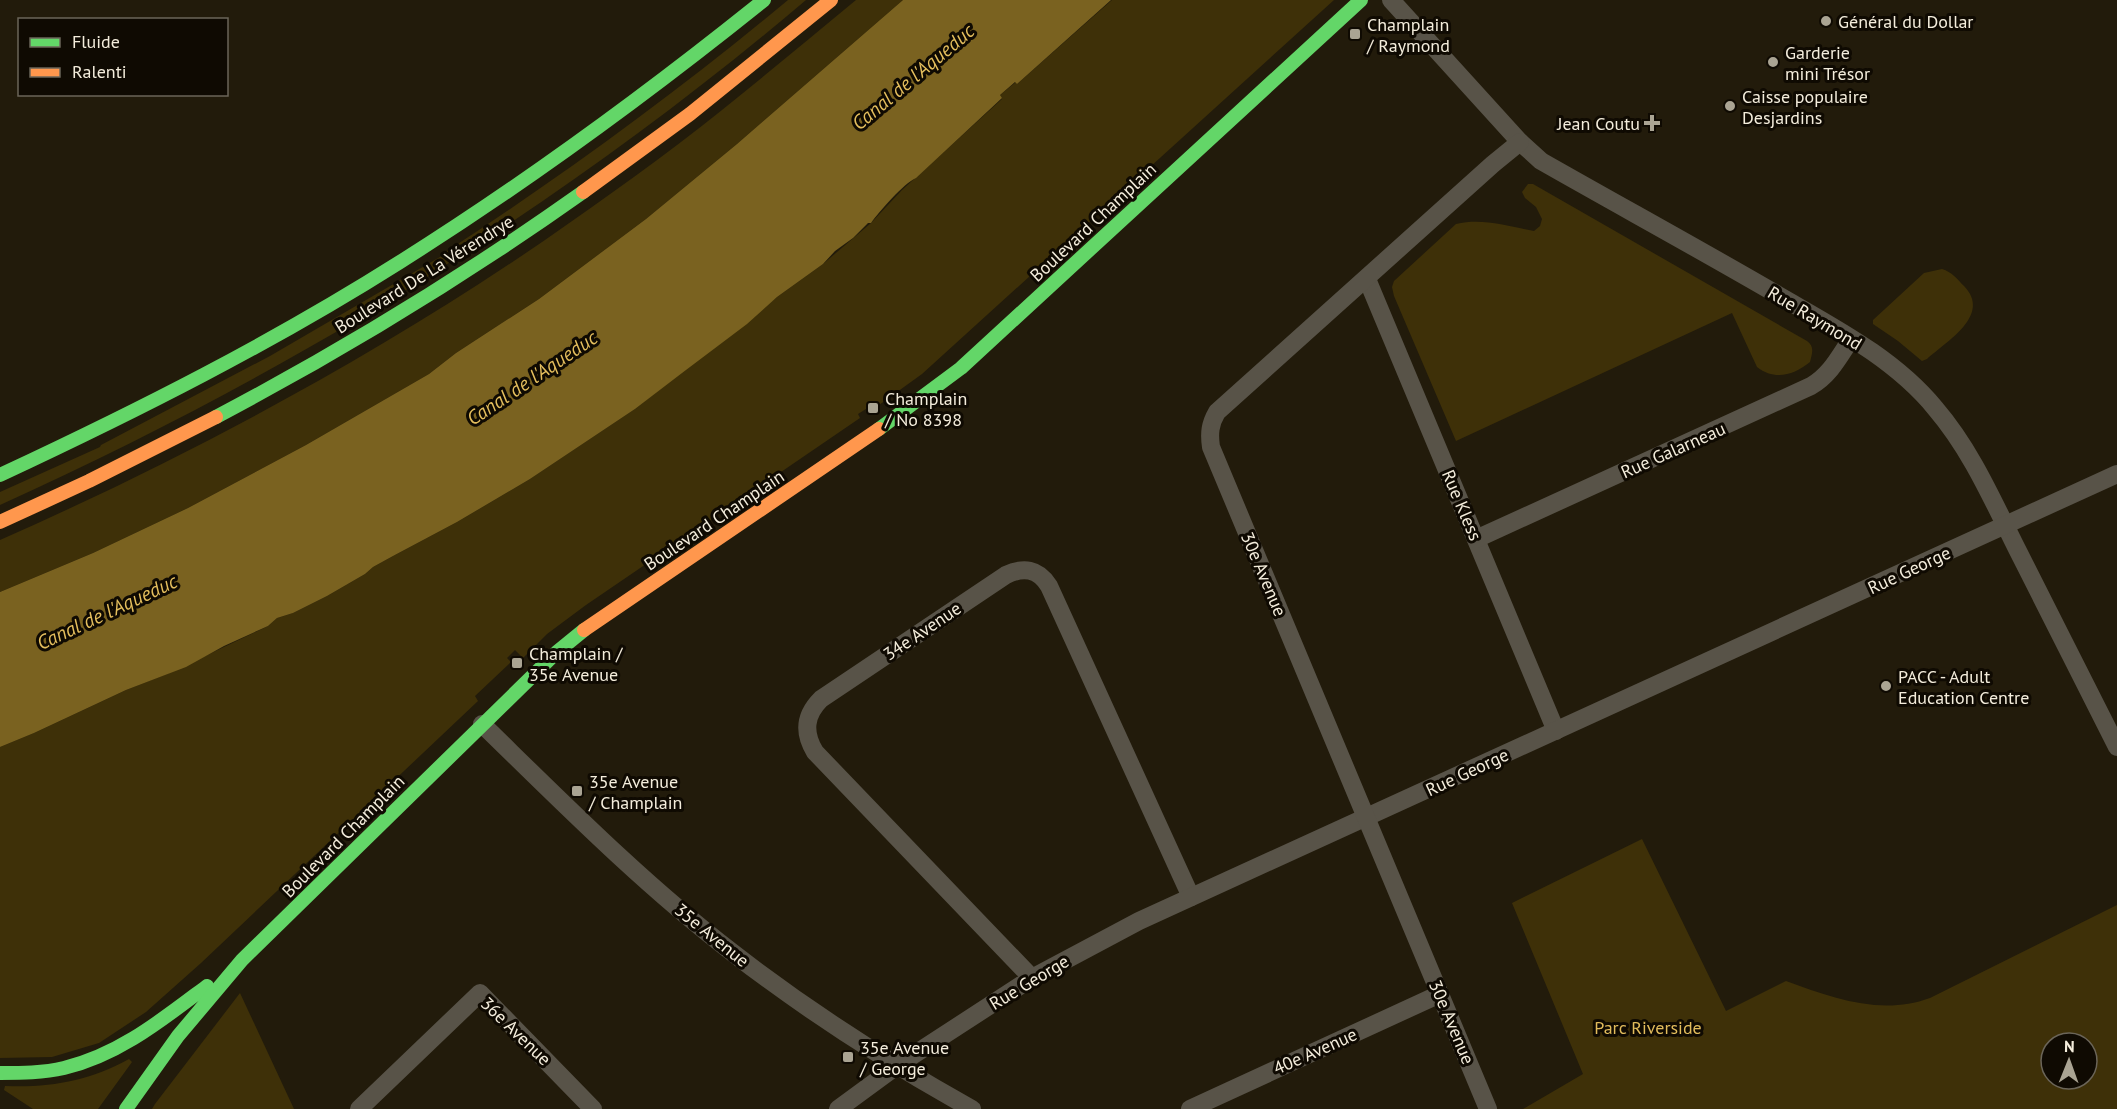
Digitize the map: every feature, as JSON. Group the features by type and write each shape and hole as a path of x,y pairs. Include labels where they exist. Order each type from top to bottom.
{"main road":[{"name":"Boulevard De La Vérendrye","path":"0,475 180,388 394,266 528,178 634,103 764,0"},
{"name":"Boulevard De La Vérendrye","path":"0,522 103,475 202,425 308,367 422,300 601,180 716,94 831,0"},
{"name":"Boulevard Champlain","path":"126,1109 178,1036 239,963 557,652 584,630 904,412 961,368 1361,0"},
{"path":"0,1073 27,1074 54,1071 101,1058 134,1039 239,963"}],"street":[{"name":"Rue Raymond","path":"1391,0 1520,142 1541,161 1699,249 1851,339 1914,385 1953,430 1990,492 2117,747"},
{"name":"30e Avenue","path":"1488,1109 1211,447 1209,436 1210,427 1217,412 1520,142"},
{"name":"Rue Kless","path":"1367,279 1556,731"},
{"name":"Rue Galarneau","path":"1476,539 1811,386 1830,371 1851,339"},
{"name":"Rue George","path":"838,1109 898,1065 1032,978 1087,947 1191,897 2117,474"},
{"name":"34e Avenue","path":"1032,978 815,752 810,744 807,725 813,707 821,699 1006,575 1016,571 1031,570 1045,579 1191,897"},
{"name":"35e Avenue","path":"482,724 607,846 688,917 785,992 898,1065 972,1109"},
{"name":"36e Avenue","path":"359,1109 480,993 594,1109"},
{"name":"40e Avenue","path":"1191,1109 1440,994"}],"green space":[{"path":"788,0 806,0 713,76 618,148 521,216 421,281 215,400 0,505 0,492 100,447 270,356 445,254 621,131"},
{"path":"856,0 903,0 737,144 646,219 539,299 456,353 429,374 306,445 188,508 93,553 0,592 0,540 211,439 348,364 480,283 545,240 679,144"},
{"path":"1112,0 1334,0 922,374 879,405 877,402 858,414 860,418 586,605 547,634 523,658 515,650 507,658 511,662 475,696 478,701 201,963 146,1012 99,1043 52,1057 0,1058 0,747 167,674 268,626 277,618 293,613 327,596 373,567 457,522 530,479 635,409 777,297 823,264 871,223 902,190 1002,99 1000,95 1016,82 1017,84"},
{"path":"1528,184 1533,184 1807,341 1812,348 1810,362 1784,375 1771,374 1757,367 1732,313 1456,441 1392,287 1394,281 1456,224 1485,222 1534,231 1540,226 1542,219 1536,207 1525,198 1522,192"},
{"path":"1942,269 1952,274 1964,286 1971,297 1973,307 1970,317 1955,336 1922,361 1873,324 1873,320 1924,273"},
{"name":"Parc Riverside","path":"1642,839 1726,1011 1786,981 1857,1003 1893,1005 1912,1003 1930,998 2117,905 2117,1109 1523,1109 1583,1074 1512,903"},
{"path":"240,993 294,1109 152,1109 155,1104"},
{"path":"129,1059 132,1062 98,1109 33,1109 4,1090 5,1086 37,1086 69,1082 99,1073"}],"water":[{"name":"Canal de l'Aqueduc","path":"903,0 1111,0 1017,84 1015,82 1000,95 1002,98 899,192 871,223 868,223 835,251 823,264 777,297 747,324 635,409 530,479 457,522 373,567 327,596 293,613 277,618 268,626 186,667 126,690 0,747 0,592 93,553 188,508 306,445 429,374 456,353 539,299 646,219 737,144"}],"traffic: fast":[{"path":"0,475 203,375 352,292 494,201 586,136 764,0"},
{"path":"879,429 961,368 1361,0"},
{"path":"216,417 403,310 494,253 583,192"},
{"path":"126,1109 178,1036 242,960 557,652 584,630"},
{"path":"0,1073 56,1070 84,1062 140,1034 207,986"}],"traffic: slow":[{"path":"583,192 690,114 831,0"},
{"path":"0,522 89,481 216,417"},
{"path":"584,630 879,429"}],"place":[{"name":"Général du Dollar","path":"1826,21"},
{"name":"Champlain / Raymond","path":"1355,34"},
{"name":"Garderie mini Trésor","path":"1773,62"},
{"name":"Caisse populaire Desjardins","path":"1730,106"},
{"name":"Jean Coutu","path":"1652,123"},
{"name":"Champlain / No 8398","path":"873,408"},
{"name":"Champlain / 35e Avenue","path":"517,663"},
{"name":"PACC - Adult Education Centre","path":"1886,686"},
{"name":"35e Avenue / Champlain","path":"577,791"},
{"name":"35e Avenue / George","path":"848,1057"}]}
